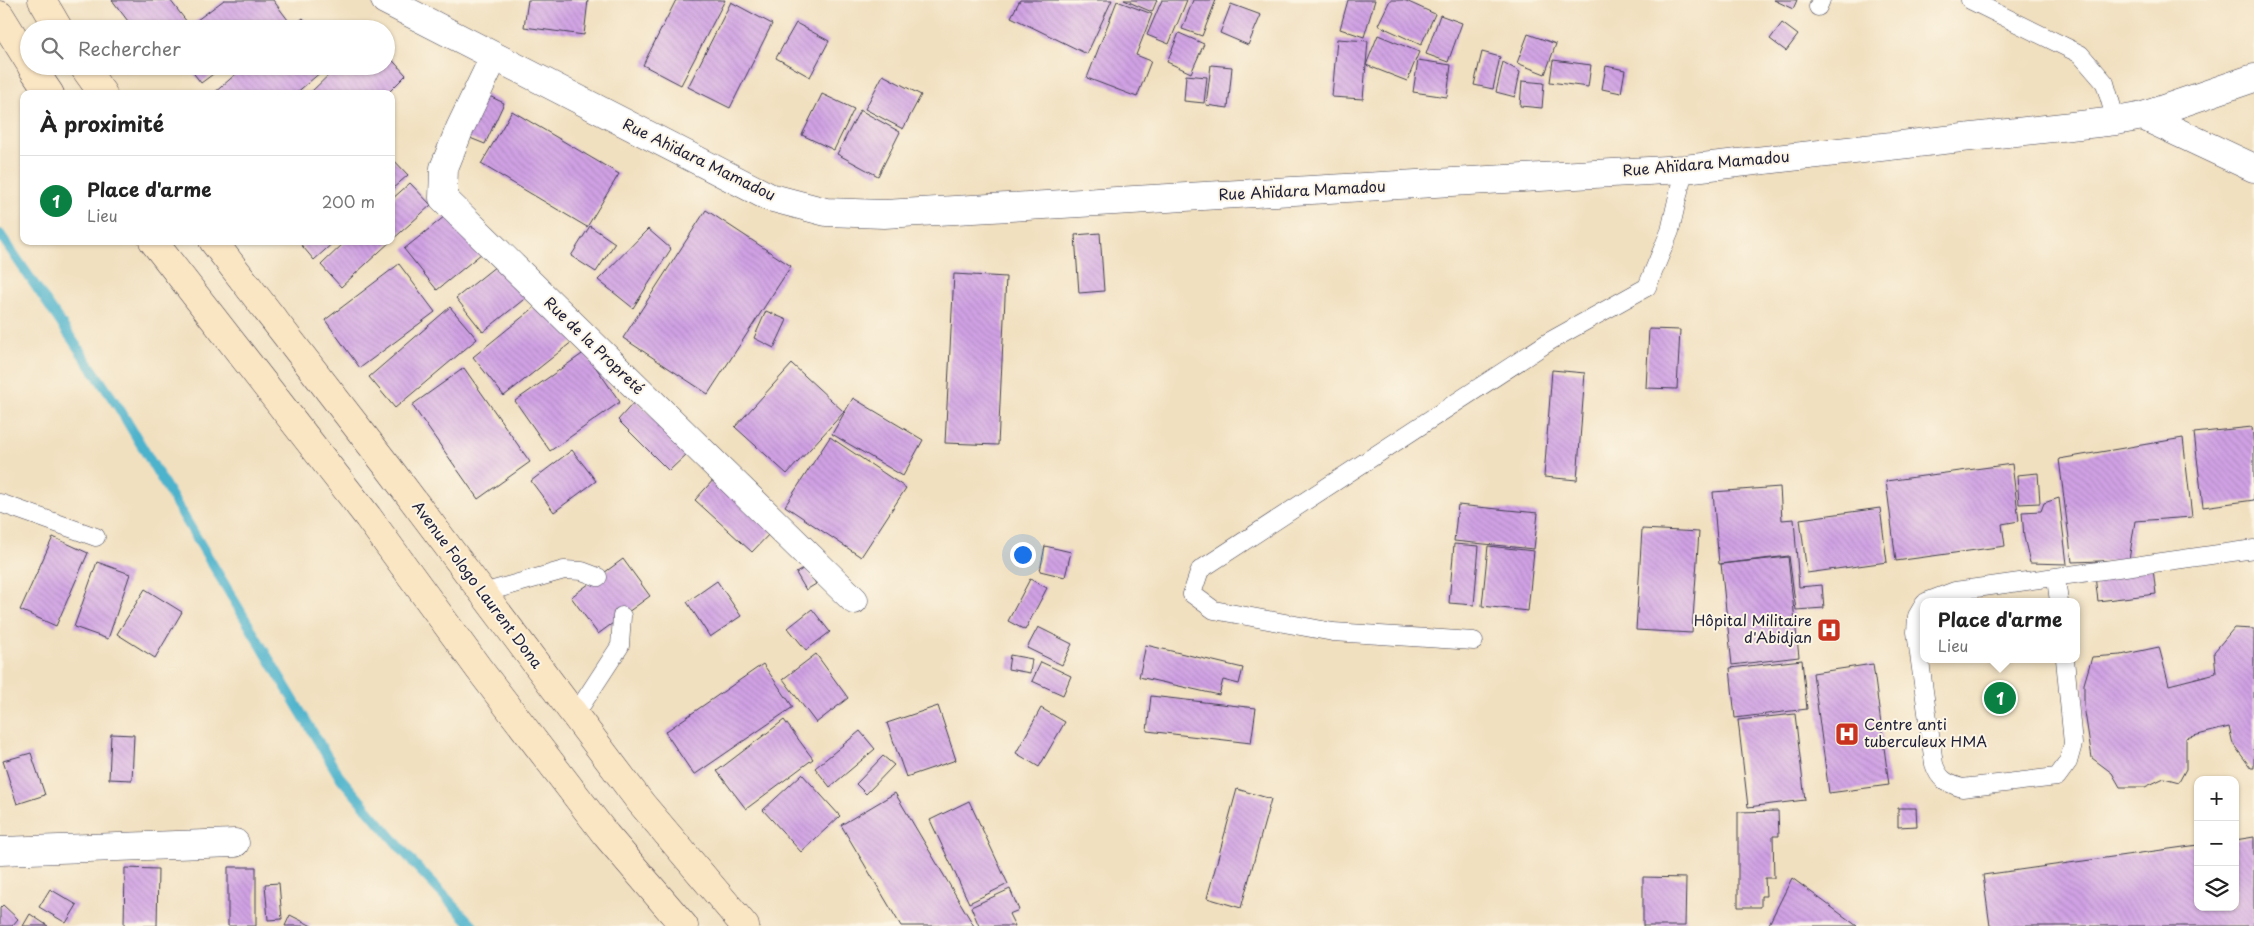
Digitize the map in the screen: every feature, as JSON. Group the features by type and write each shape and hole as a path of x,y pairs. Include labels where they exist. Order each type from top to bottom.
{"main road":[{"path":"42,0 54,20"},
{"path":"0,15 20,47"},
{"path":"38,75 47,90"},
{"path":"89,75 100,90"},
{"path":"156,245 368,517 478,669 600,827 684,926"},
{"name":"Avenue Fologo Laurent Dona","path":"216,245 483,593 641,803 745,926"}],"street":[{"name":"Rue Ahïdara Mamadou","path":"385,0 769,197 826,212 884,214 1684,169 2116,121 2143,116 2254,78"},
{"name":"Rue de la Propreté","path":"494,57 460,128 444,168 443,198 854,600"},
{"path":"2143,116 2254,168"},
{"path":"0,851 236,843"}],"lane":[{"path":"1970,0 2080,54 2105,83 2116,121"},
{"path":"1474,641 1333,632 1214,610 1192,594 1200,570 1550,341 1647,287 1670,231 1684,169"},
{"path":"0,503 96,538"},
{"path":"1938,598 1955,591 2254,550"},
{"path":"483,593 564,570 582,570 598,577"},
{"path":"2056,578 2058,598"},
{"path":"1920,611 1917,616 1916,632 1920,661"},
{"path":"575,716 620,646 622,616"},
{"path":"1920,663 1934,764 1938,776 1947,783 1962,788 2057,777 2068,762 2073,744 2065,663"}],"building":[{"path":"112,0 170,0 185,20 127,20"},
{"path":"224,0 273,0 288,20 197,20"},
{"path":"528,0 588,0 584,35 524,27"},
{"path":"676,0 725,0 681,85 643,65"},
{"path":"1020,0 1112,0 1087,54 1011,17"},
{"path":"1124,0 1157,0 1152,12"},
{"path":"1162,0 1187,0 1169,44 1147,35"},
{"path":"1193,0 1216,0 1202,36 1182,29"},
{"path":"1348,0 1375,0 1364,37 1340,29"},
{"path":"1390,0 1404,0 1435,14 1421,45 1378,25"},
{"path":"1774,0 1797,0 1793,9"},
{"path":"1117,1 1152,14 1136,55 1151,61 1137,97 1087,78"},
{"path":"731,2 772,24 730,108 688,87"},
{"path":"1231,4 1261,15 1248,45 1220,33"},
{"path":"1440,15 1462,23 1448,62 1426,54"},
{"path":"796,23 829,41 810,77 776,58"},
{"path":"1782,23 1798,35 1786,51 1770,39"},
{"path":"1179,33 1204,44 1191,73 1167,62"},
{"path":"1528,34 1556,44 1545,74 1517,63"},
{"path":"1378,35 1419,52 1407,81 1366,65"},
{"path":"1337,39 1368,41 1363,99 1332,97"},
{"path":"1482,52 1500,57 1493,89 1474,85"},
{"path":"1418,60 1451,65 1447,97 1413,92"},
{"path":"1553,60 1591,65 1588,87 1550,82"},
{"path":"1503,62 1520,72 1515,97 1496,92"},
{"path":"395,63 406,75 391,90 313,90 329,75 395,75"},
{"path":"1211,65 1232,67 1228,108 1206,105"},
{"path":"1606,66 1625,70 1621,93 1602,89"},
{"path":"195,75 212,75 201,83"},
{"path":"235,75 317,75 300,90 218,90"},
{"path":"883,75 921,95 903,129 865,109"},
{"path":"1186,75 1207,77 1204,103 1184,101"},
{"path":"1522,81 1544,83 1542,108 1520,106"},
{"path":"485,94 504,103 485,144 465,136"},
{"path":"822,94 854,109 834,150 802,135"},
{"path":"860,110 900,132 878,176 837,154"},
{"path":"512,111 619,174 587,227 481,164"},
{"path":"395,161 408,175 395,186"},
{"path":"410,183 431,205 395,237 395,196"},
{"path":"455,208 487,249 437,290 404,249"},
{"path":"706,210 791,266 708,394 623,338"},
{"path":"590,226 615,243 596,272 571,256"},
{"path":"648,229 671,249 633,308 598,280"},
{"path":"1100,233 1104,291 1079,293 1075,235"},
{"path":"301,245 331,245 314,260"},
{"path":"342,245 387,245 341,287 321,265"},
{"path":"506,258 533,292 483,332 456,298"},
{"path":"399,264 435,312 360,368 325,320"},
{"path":"954,274 1006,277 998,445 945,443"},
{"path":"541,302 573,341 504,396 473,357"},
{"path":"450,307 477,339 395,408 369,377"},
{"path":"766,311 787,320 774,348 754,338"},
{"path":"1649,329 1680,330 1677,389 1646,388"},
{"path":"585,352 620,402 550,451 515,401"},
{"path":"792,364 844,412 787,474 735,427"},
{"path":"464,368 530,462 478,499 412,405"},
{"path":"1552,370 1585,373 1577,480 1544,477"},
{"path":"853,398 923,440 903,476 832,434"},
{"path":"636,400 689,452 669,471 618,420"},
{"path":"2252,427 2254,500 2203,507 2194,433"},
{"path":"830,437 906,488 861,557 785,506"},
{"path":"2183,438 2192,517 2135,521 2129,560 2072,562 2059,459"},
{"path":"572,450 596,481 554,512 531,481"},
{"path":"2012,464 2019,521 2002,524 2005,546 1896,561 1886,481"},
{"path":"2038,473 2040,503 2019,504 2017,475"},
{"path":"715,478 772,531 752,552 695,500"},
{"path":"1780,487 1782,520 1794,519 1799,587 1822,585 1824,608 1796,610 1789,556 1719,564 1713,492"},
{"path":"2059,498 2067,564 2030,563 2024,537 2022,512 2041,511 2044,503"},
{"path":"1458,505 1538,513 1534,549 1454,541"},
{"path":"1880,508 1887,562 1807,573 1800,519"},
{"path":"1642,529 1699,532 1692,633 1636,630"},
{"path":"53,537 88,553 56,626 20,610"},
{"path":"1454,544 1479,546 1474,605 1449,603"},
{"path":"1045,546 1071,552 1065,577 1040,571"},
{"path":"1488,546 1534,551 1528,611 1482,606"},
{"path":"1788,557 1799,657 1732,665 1721,564"},
{"path":"623,559 650,596 598,634 571,597"},
{"path":"97,562 130,574 108,639 74,627"},
{"path":"806,567 816,584 806,590 796,573"},
{"path":"2153,569 2156,594 2098,601 2095,576"},
{"path":"1030,579 1047,588 1025,630 1008,621"},
{"path":"717,581 741,616 710,637 687,602"},
{"path":"145,589 182,612 155,658 117,634"},
{"path":"812,609 830,632 806,650 788,628"},
{"path":"1038,627 1072,644 1062,665 1027,648"},
{"path":"2234,628 2254,629 2254,768 2251,768 2233,744 2229,727 2186,738 2186,769 2179,782 2164,778 2145,787 2120,787 2112,773 2092,758 2084,706 2084,684 2092,657 2121,655 2159,647 2169,685 2216,673 2214,652"},
{"path":"1146,645 1243,668 1239,684 1223,680 1219,695 1139,677"},
{"path":"816,654 848,698 816,723 783,679"},
{"path":"1010,655 1032,659 1030,673 1008,669"},
{"path":"1802,660 1807,709 1735,718 1730,668"},
{"path":"1041,662 1071,676 1063,695 1032,681"},
{"path":"763,664 793,707 694,775 665,732"},
{"path":"1873,664 1889,785 1829,793 1813,673"},
{"path":"1151,696 1256,708 1251,743 1147,731"},
{"path":"938,706 956,760 906,777 887,723"},
{"path":"1041,708 1065,722 1039,767 1016,753"},
{"path":"1795,714 1805,800 1748,807 1738,720"},
{"path":"784,720 813,759 746,809 717,771"},
{"path":"860,731 875,749 830,787 815,768"},
{"path":"111,734 134,735 132,780 109,779"},
{"path":"31,753 45,795 17,804 3,761"},
{"path":"883,756 894,765 866,794 856,784"},
{"path":"802,774 840,816 801,852 763,810"},
{"path":"1237,789 1271,799 1241,908 1207,898"},
{"path":"895,793 974,926 901,926 841,825"},
{"path":"969,801 1008,884 969,903 930,820"},
{"path":"1898,808 1916,808 1917,826 1898,827"},
{"path":"1778,811 1779,836 1773,836 1774,878 1765,878 1766,896 1761,896 1761,907 1738,907 1738,812"},
{"path":"2254,837 2254,926 1990,926 1983,875 2194,846 2194,911 2239,911 2239,839"},
{"path":"228,867 256,867 256,926 228,926"},
{"path":"125,868 158,869 157,926 124,926"},
{"path":"1643,877 1686,878 1685,926 1643,926"},
{"path":"1792,878 1857,926 1768,926"},
{"path":"279,883 282,919 268,920 265,884"},
{"path":"50,889 77,905 66,923 39,907"},
{"path":"1010,889 1019,910 1009,914 1015,926 979,926 971,907"},
{"path":"3,905 18,919 12,926 0,926 0,908"},
{"path":"30,914 48,926 23,926"},
{"path":"290,915 312,926 285,926"}],"waterway":[{"path":"0,234 119,408 339,776 417,867 473,926"}],"place":[{"name":"Hôpital Militaire d'Abidjan","path":"1829,630"},
{"name":"Place d'arme","path":"2000,698"},
{"name":"Centre anti tuberculeux HMA","path":"1847,734"}]}
